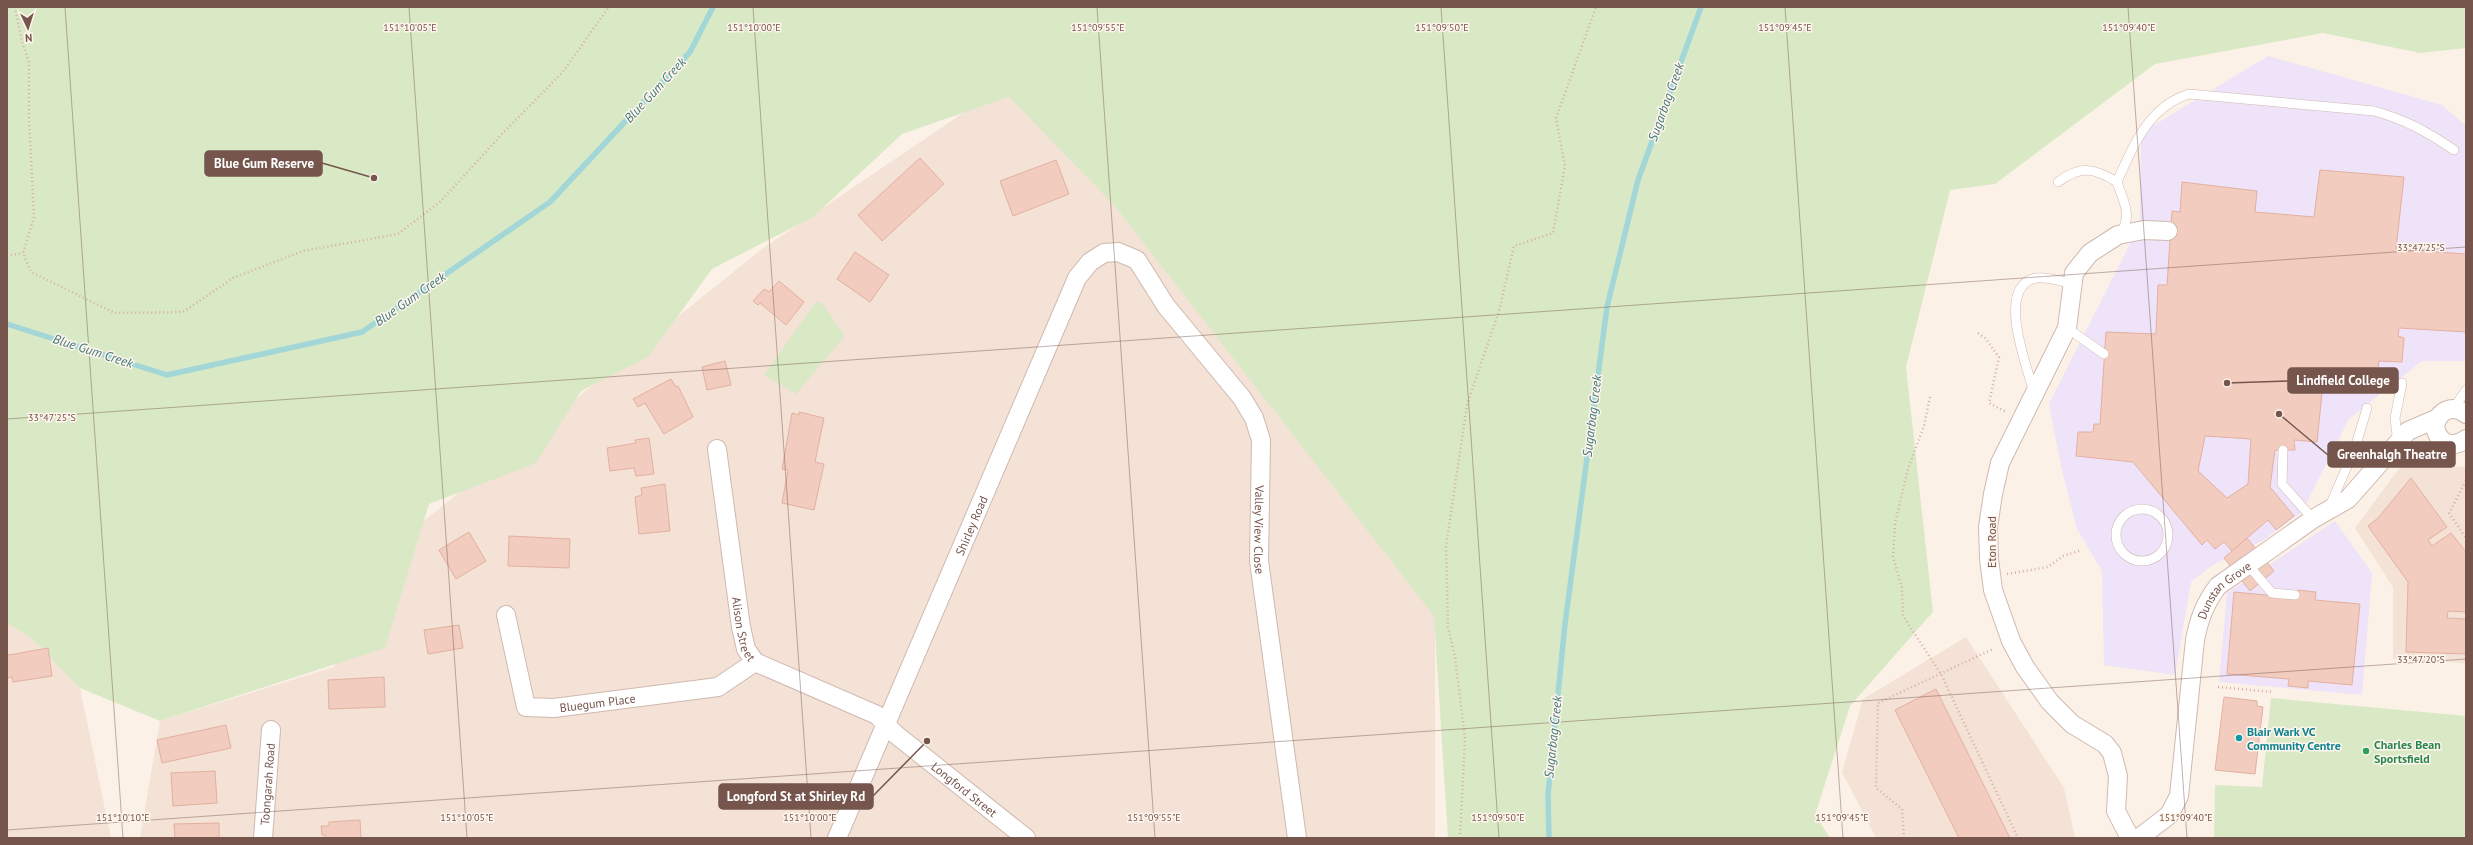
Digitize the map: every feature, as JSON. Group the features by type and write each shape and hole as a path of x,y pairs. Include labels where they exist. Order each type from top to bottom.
{"street":[{"name":"Eton Road","path":"2130,838 2116,811 2118,776 2112,753 2106,744 2072,724 2050,702 2038,686 2011,640 2002,620 1991,577 1988,527 2000,463 2022,421 2066,328 2074,274 2090,253 2118,235 2144,230 2168,231"},
{"name":"Shirley Road","path":"837,838 1056,333 1077,278 1090,262 1104,253 1118,252 1136,260"},
{"name":"Valley View Close","path":"1136,260 1166,306 1242,398 1254,418 1261,440 1259,561 1297,838"},
{"name":"Dunstan Grove","path":"2139,838 2169,815 2176,806 2179,796 2195,640 2203,609 2218,586 2320,515 2348,499 2408,431 2436,419 2440,413 2460,411"},
{"path":"2436,419 2436,433 2445,443 2459,443 2466,439"},
{"name":"Alison Street","path":"717,449 741,627 746,649 755,662 878,715 886,723"},
{"name":"Bluegum Place","path":"506,615 526,707 554,708 718,687 755,662"},
{"name":"Longford Street","path":"886,723 894,733 1026,838"},
{"name":"Toongarah Road","path":"263,838 271,730"}],"lane":[{"path":"2118,235 2126,223 2127,213 2117,182 2129,155 2151,118 2164,105 2189,94 2374,111 2403,119 2422,128 2454,150"},
{"path":"2058,182 2069,174 2093,170 2117,182"},
{"path":"2034,393 2017,328 2015,300 2018,291 2027,282 2036,278 2073,284"},
{"path":"2066,328 2104,354"},
{"path":"2398,443 2395,418 2402,383"},
{"path":"2460,411 2466,390"},
{"path":"2283,450 2282,484 2320,515 2355,448 2367,408"},
{"path":"2138,509 2146,510 2157,514 2165,523 2167,539 2160,553 2154,558 2138,560 2127,555 2119,546 2116,530 2124,516 2138,509"},
{"path":"2248,565 2272,593 2295,595"}],"path":[{"path":"15,7 22,42 30,62 29,117 34,217 22,253 30,272 115,313 183,312 233,278 303,251 398,234 441,202 502,134 562,74 609,7"},
{"path":"1460,838 1465,738 1454,657 1448,627 1446,546 1467,405 1499,311 1514,246 1553,233 1565,166 1556,118 1596,7"},
{"path":"7,256 22,253"},
{"path":"1978,333 1985,338 1999,357 1989,403 2022,421"},
{"path":"1930,397 1924,426 1908,469 1895,523 1893,557 1902,588 1903,616 1941,674 2018,838"},
{"path":"2466,481 2449,513 2466,538"},
{"path":"1991,577 2048,567 2063,556 2082,550"},
{"path":"1904,838 1902,809 1876,788 1878,703 1993,649"},
{"path":"2218,687 2273,692"}],"shaded area":[{"path":"2268,56 2442,105 2466,126 2466,361 2422,361 2349,419 2302,512 2262,541 2214,564 2191,582 2175,675 2104,665 2102,571 2077,529 2061,466 2049,404 2140,224 2141,133"},
{"path":"1015,78 1435,616 1435,838 140,838 160,721 334,667 410,532 762,249"},
{"path":"2404,462 2466,467 2466,663 2393,659 2393,587 2355,528"},
{"path":"2335,521 2372,573 2362,695 2219,682 2227,593"},
{"path":"7,623 30,637 80,688 111,838 7,838"},
{"path":"1966,637 2064,788 2075,838 1876,838 1842,772 1863,699"}],"green space":[{"path":"7,7 2466,7 2466,48 2420,53 2323,33 2155,64 1995,184 1950,190 1906,367 1933,612 1850,706 1815,815 1830,838 1448,838 1434,616 1114,205 1009,97 902,134 813,217 712,269 648,357 581,391 536,463 429,504 385,648 160,721 80,688 30,637 7,623"},
{"path":"816,302 822,303 845,336 796,394 764,375"},
{"name":"Charles Bean Sportsfield","path":"2271,698 2466,716 2466,838 2214,838 2215,785 2262,787"}],"building":[{"path":"920,158 944,184 882,241 858,215"},
{"path":"1056,160 1069,194 1013,216 1000,181"},
{"path":"2320,170 2404,177 2396,249 2466,254 2466,332 2399,328 2398,336 2404,338 2402,362 2379,361 2375,389 2323,384 2317,442 2294,440 2295,450 2275,450 2270,487 2294,516 2276,530 2268,520 2232,551 2224,542 2215,549 2207,540 2202,545 2133,462 2076,456 2078,432 2093,432 2094,424 2100,424 2106,332 2156,334 2158,285 2167,285 2172,211 2180,212 2182,182 2257,191 2255,212 2314,217","holes":["2205,436 2251,439 2248,484 2227,498 2198,471"]},
{"path":"855,252 889,275 870,302 837,279"},
{"path":"779,281 804,302 786,325 760,303 758,305 753,301 764,289 769,292"},
{"path":"725,361 731,385 707,390 702,367"},
{"path":"671,379 676,387 678,386 693,417 664,434 645,403 638,407 633,399"},
{"path":"799,412 824,418 815,462 824,464 814,510 782,503 788,470 782,469 792,413 799,415"},
{"path":"649,438 654,474 636,476 634,468 610,471 607,448 636,443 635,440"},
{"path":"2411,478 2447,527 2428,540 2432,546 2451,533 2466,552 2466,612 2448,611 2447,618 2466,619 2466,654 2406,652 2408,582 2368,526 2378,518"},
{"path":"665,484 670,531 639,534 635,497 642,495 641,488"},
{"path":"469,532 486,561 456,579 439,550"},
{"path":"509,536 570,539 569,568 508,566"},
{"path":"2247,538 2274,571 2250,591 2224,558"},
{"path":"2298,590 2316,592 2315,600 2360,604 2352,685 2308,681 2308,688 2288,686 2289,679 2227,674 2234,592 2297,598"},
{"path":"459,625 463,648 428,654 424,630"},
{"path":"48,648 52,676 13,682 12,677 7,678 7,653 9,655"},
{"path":"384,677 385,707 329,709 328,680"},
{"path":"1936,689 2010,838 1959,838 1895,710"},
{"name":"Blair Wark VC Community Centre","path":"2224,697 2257,701 2257,706 2263,707 2255,774 2215,770"},
{"path":"226,725 231,748 162,763 157,740"},
{"path":"215,771 217,803 173,806 171,773"},
{"path":"360,820 361,838 325,838 325,835 322,835 321,826 329,826 329,822"},
{"path":"219,823 219,838 175,838 174,824"}],"waterway":[{"name":"Blue Gum Creek","path":"7,324 167,375 362,332 550,202 690,52 713,7"},
{"name":"Sugarbag Creek","path":"1549,838 1548,795 1565,624 1607,307 1638,180 1701,7"}],"place":[{"name":"Blue Gum Reserve","path":"374,178"},
{"name":"Lindfield College","path":"2227,383"},
{"name":"Greenhalgh Theatre","path":"2279,414"},
{"name":"Blair Wark VC Community Centre","path":"2239,738"},
{"name":"Longford St at Shirley Rd","path":"927,741"},
{"name":"Charles Bean Sportsfield","path":"2366,751"}]}
